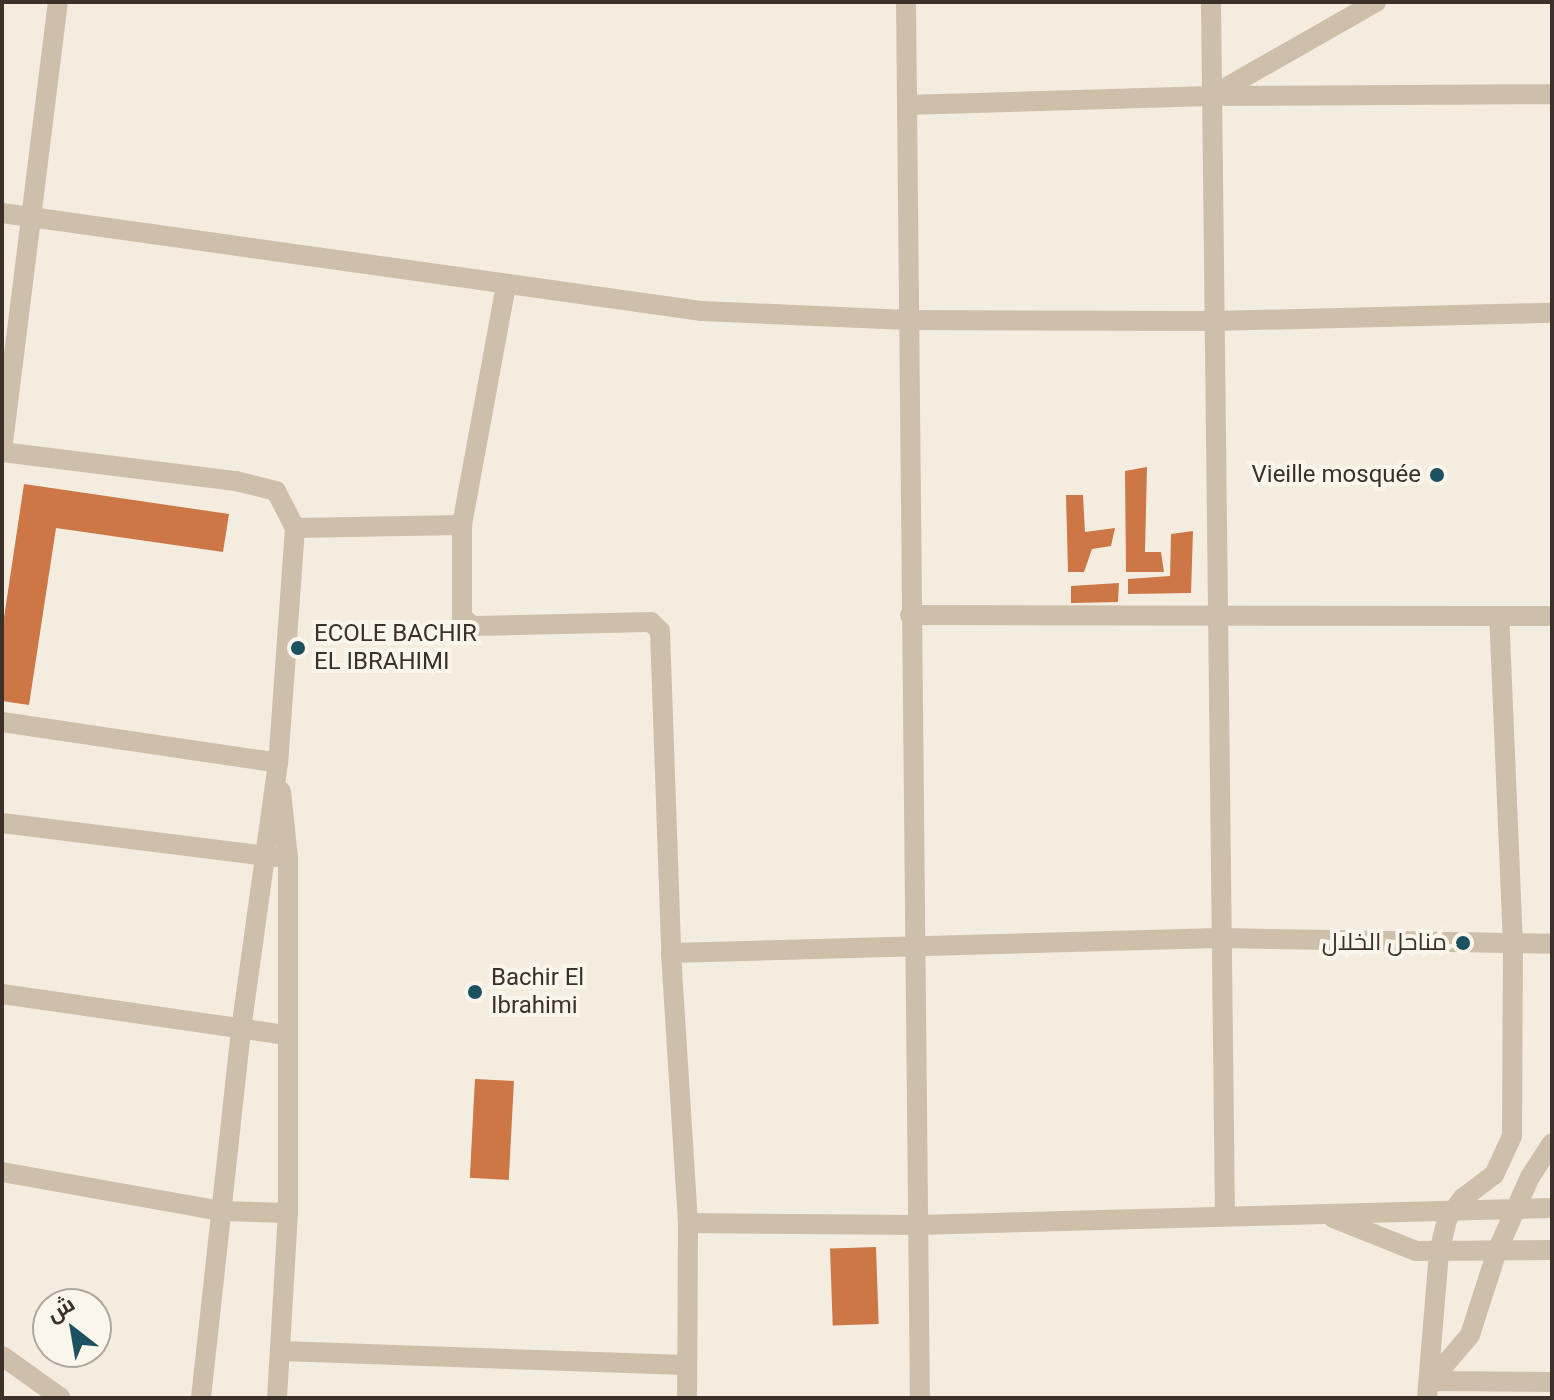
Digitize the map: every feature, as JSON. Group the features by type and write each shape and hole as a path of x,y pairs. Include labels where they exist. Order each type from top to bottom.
{"street":[{"path":"58,2 2,452 236,481 276,491 295,528 278,763 241,1030 201,1398"},
{"path":"906,2 912,944 920,1398"},
{"path":"1211,2 1219,938 1225,1215"},
{"path":"1212,96 1376,2"},
{"path":"907,105 1212,96 1552,94"},
{"path":"2,213 702,311 908,320 1214,321 1552,313"},
{"path":"506,285 462,525 462,617 472,626 651,622 660,631 671,953 688,1223 687,1398"},
{"path":"295,528 462,525"},
{"path":"910,615 1218,618 1552,616"},
{"path":"1429,1390 1439,1252 1451,1211 1494,1175 1510,1150 1513,945 1499,616"},
{"path":"2,722 278,763"},
{"path":"277,1398 288,1213 285,1035 288,858 278,763"},
{"path":"2,823 288,858"},
{"path":"671,953 912,944 1219,938 1552,944"},
{"path":"2,994 285,1035"},
{"path":"1429,1390 1470,1335 1497,1251 1515,1209 1552,1143"},
{"path":"2,1172 222,1211 288,1213"},
{"path":"688,1223 917,1225 1552,1208"},
{"path":"1326,1215 1405,1248 1439,1252 1552,1250"},
{"path":"281,1351 685,1365"},
{"path":"2,1356 61,1398"},
{"path":"1429,1390 1552,1382"}],"building":[{"path":"1147,467 1145,552 1161,552 1164,572 1126,572 1125,471"},
{"path":"24,484 229,514 223,552 56,528 29,705 2,701 2,631"},
{"path":"1066,495 1083,495 1085,532 1115,528 1111,546 1092,549 1084,572 1068,572"},
{"path":"1193,531 1191,593 1128,594 1128,579 1170,576 1171,534"},
{"path":"1119,583 1118,602 1071,603 1071,586"},
{"path":"475,1079 514,1081 509,1180 470,1178"},
{"path":"876,1247 879,1324 833,1326 830,1249"}],"place":[{"name":"Vieille mosquée","path":"1437,475"},
{"name":"ECOLE BACHIR EL IBRAHIMI","path":"298,648"},
{"name":"مناحل الخلال","path":"1463,943"},
{"name":"Bachir El Ibrahimi","path":"475,992"}]}
